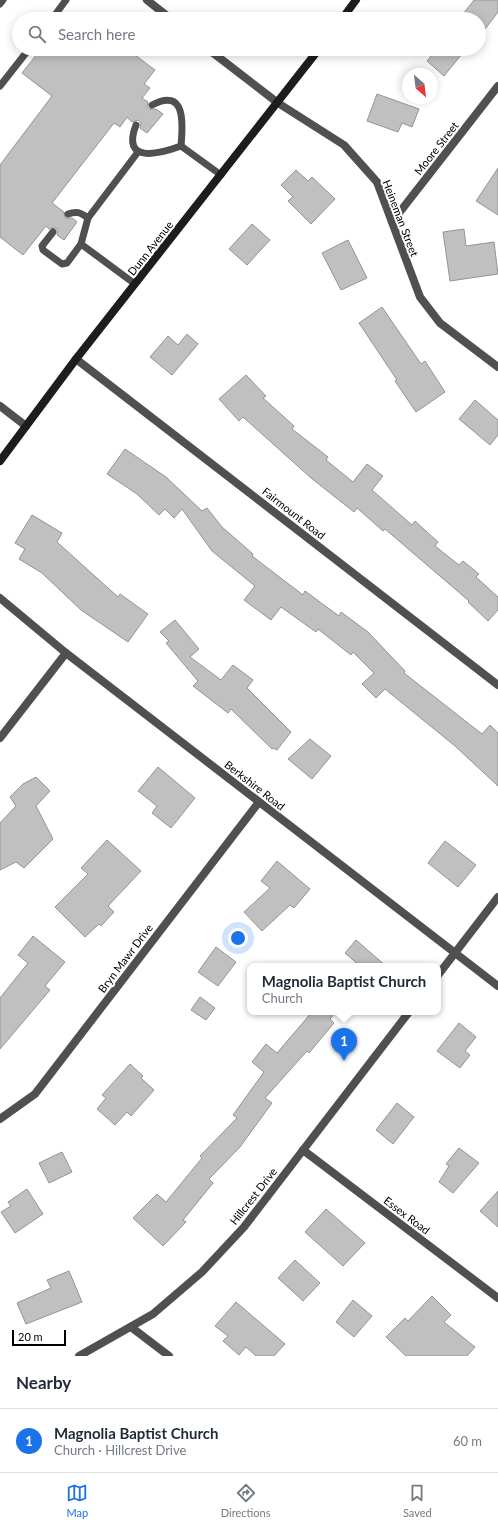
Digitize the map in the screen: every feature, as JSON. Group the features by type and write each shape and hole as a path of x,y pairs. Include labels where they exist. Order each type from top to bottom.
{"main road":[{"path":"347,12 356,0"},
{"name":"Dunn Avenue","path":"0,461 76,359 314,56"}],"street":[{"path":"147,0 162,12"},
{"name":"Heineman Street","path":"217,56 278,103 344,145 377,182 420,297 440,323 498,367"},
{"name":"Moore Street","path":"392,222 498,86"},
{"name":"Fairmount Road","path":"76,359 498,685"},
{"path":"0,406 26,426"},
{"name":"Berkshire Road","path":"0,598 66,653 498,986"},
{"path":"0,738 66,653"},
{"name":"Bryn Mawr Drive","path":"0,1119 35,1094 259,802"},
{"path":"441,971 498,897"},
{"name":"Hillcrest Drive","path":"79,1356 153,1314 202,1272 244,1227 407,1015"},
{"name":"Essex Road","path":"303,1150 498,1298"},
{"path":"131,1327 169,1356"}],"lane":[{"path":"0,4 3,0"},
{"path":"57,12 66,0"},
{"path":"0,86 24,56"},
{"path":"152,105 166,99 172,101 178,106 181,112 183,126 181,146"},
{"path":"136,125 132,134 133,143 138,152 145,154 160,153 181,146"},
{"path":"181,146 221,175"},
{"path":"53,232 42,246 43,250 62,264 67,263 81,244 88,218 138,152"},
{"path":"68,214 74,212 81,213 88,218"},
{"path":"81,244 135,284"}],"building":[{"path":"474,0 498,0 498,12 486,28 486,12 465,12"},
{"path":"35,56 136,56 155,70 144,84 150,88 142,98 148,102 147,106 149,109 156,109 163,114 147,133 140,128 141,123 138,120 132,122 127,117 120,127 114,123 52,203 64,212 65,218 72,218 77,222 64,240 57,235 58,231 56,228 49,229 46,226 23,255 0,237 0,165 52,96 22,73"},
{"path":"431,56 460,56 444,76 438,71 438,68 435,68 427,61"},
{"path":"377,94 419,109 412,127 402,123 398,132 367,121"},
{"path":"498,168 498,215 476,201"},
{"path":"296,170 308,181 312,177 335,199 311,224 288,201 293,197 281,185"},
{"path":"252,224 270,240 247,265 229,249"},
{"path":"464,229 466,246 494,242 498,274 450,281 443,232"},
{"path":"348,240 367,278 341,290 322,253"},
{"path":"382,307 421,364 425,361 445,392 416,412 395,381 397,380 359,323"},
{"path":"187,334 198,344 172,375 150,357 168,336 178,345"},
{"path":"246,375 266,396 263,398 294,426 292,429 328,457 326,460 353,482 367,464 383,476 372,490 412,525 415,521 438,542 435,546 459,565 463,561 479,574 476,577 498,597 498,610 488,621 468,602 469,601 385,529 383,531 357,508 354,512 311,478 243,417 239,421 219,399"},
{"path":"475,400 498,420 498,435 490,445 459,419"},
{"path":"125,449 166,477 202,511 207,508 222,527 253,554 252,556 303,595 305,591 339,616 341,612 368,632 405,671 404,673 482,734 490,725 498,733 498,786 455,746 385,689 376,698 362,684 374,673 353,652 351,655 318,629 316,632 281,607 271,620 244,600 255,586 212,551 182,509 174,518 165,509 159,515 137,494 107,474"},
{"path":"32,515 62,533 57,542 118,597 120,594 148,614 128,642 81,610 42,573 19,559 25,549 15,543"},
{"path":"175,620 199,649 190,657 221,680 233,665 253,680 247,688 291,732 277,750 272,749 231,709 228,713 193,686 198,681 166,643 169,641 160,632"},
{"path":"310,739 331,756 312,779 288,759"},
{"path":"158,767 195,798 171,828 152,813 157,806 138,791"},
{"path":"36,777 50,791 36,806 53,839 24,868 16,862 0,870 0,823 16,806 10,797 23,784"},
{"path":"107,840 141,871 108,906 114,912 101,926 99,924 85,937 55,907 88,874 81,868"},
{"path":"445,841 476,865 458,887 428,863"},
{"path":"277,861 310,889 294,908 290,905 262,931 244,912 270,888 261,881"},
{"path":"33,936 65,962 45,986 50,990 0,1049 0,998 28,963 18,955"},
{"path":"356,940 383,963 357,963 345,953"},
{"path":"216,947 236,962 218,986 198,972"},
{"path":"200,997 215,1008 206,1020 191,1010"},
{"path":"309,1015 333,1015 330,1019 334,1023 309,1053 307,1051 265,1098 272,1103 240,1147 209,1179 213,1183 183,1220 186,1222 163,1246 133,1218 157,1194 166,1202 202,1158 200,1156 237,1118 233,1115 264,1072 252,1062 266,1044 277,1053"},
{"path":"459,1023 476,1037 465,1051 470,1055 460,1068 437,1051"},
{"path":"130,1064 143,1076 141,1078 154,1090 131,1116 127,1112 115,1125 97,1109 106,1098 102,1095"},
{"path":"397,1103 414,1117 393,1144 376,1130"},
{"path":"459,1148 479,1163 453,1193 439,1182 449,1166 446,1164"},
{"path":"62,1152 72,1172 49,1183 39,1163"},
{"path":"27,1189 43,1214 15,1233 1,1212 11,1206 8,1202"},
{"path":"498,1191 498,1227 480,1211"},
{"path":"326,1209 365,1243 343,1266 305,1232"},
{"path":"295,1260 320,1283 303,1301 278,1278"},
{"path":"69,1271 82,1302 26,1324 17,1303 51,1288 47,1280"},
{"path":"432,1296 451,1315 444,1322 475,1347 467,1356 406,1356 386,1337 405,1318 408,1321"},
{"path":"353,1300 372,1316 354,1337 336,1322"},
{"path":"236,1302 285,1344 274,1356 256,1356 246,1347 239,1355 223,1341 228,1336 215,1326"}],"place":[{"name":"Magnolia Baptist Church","path":"344,1061"}]}
